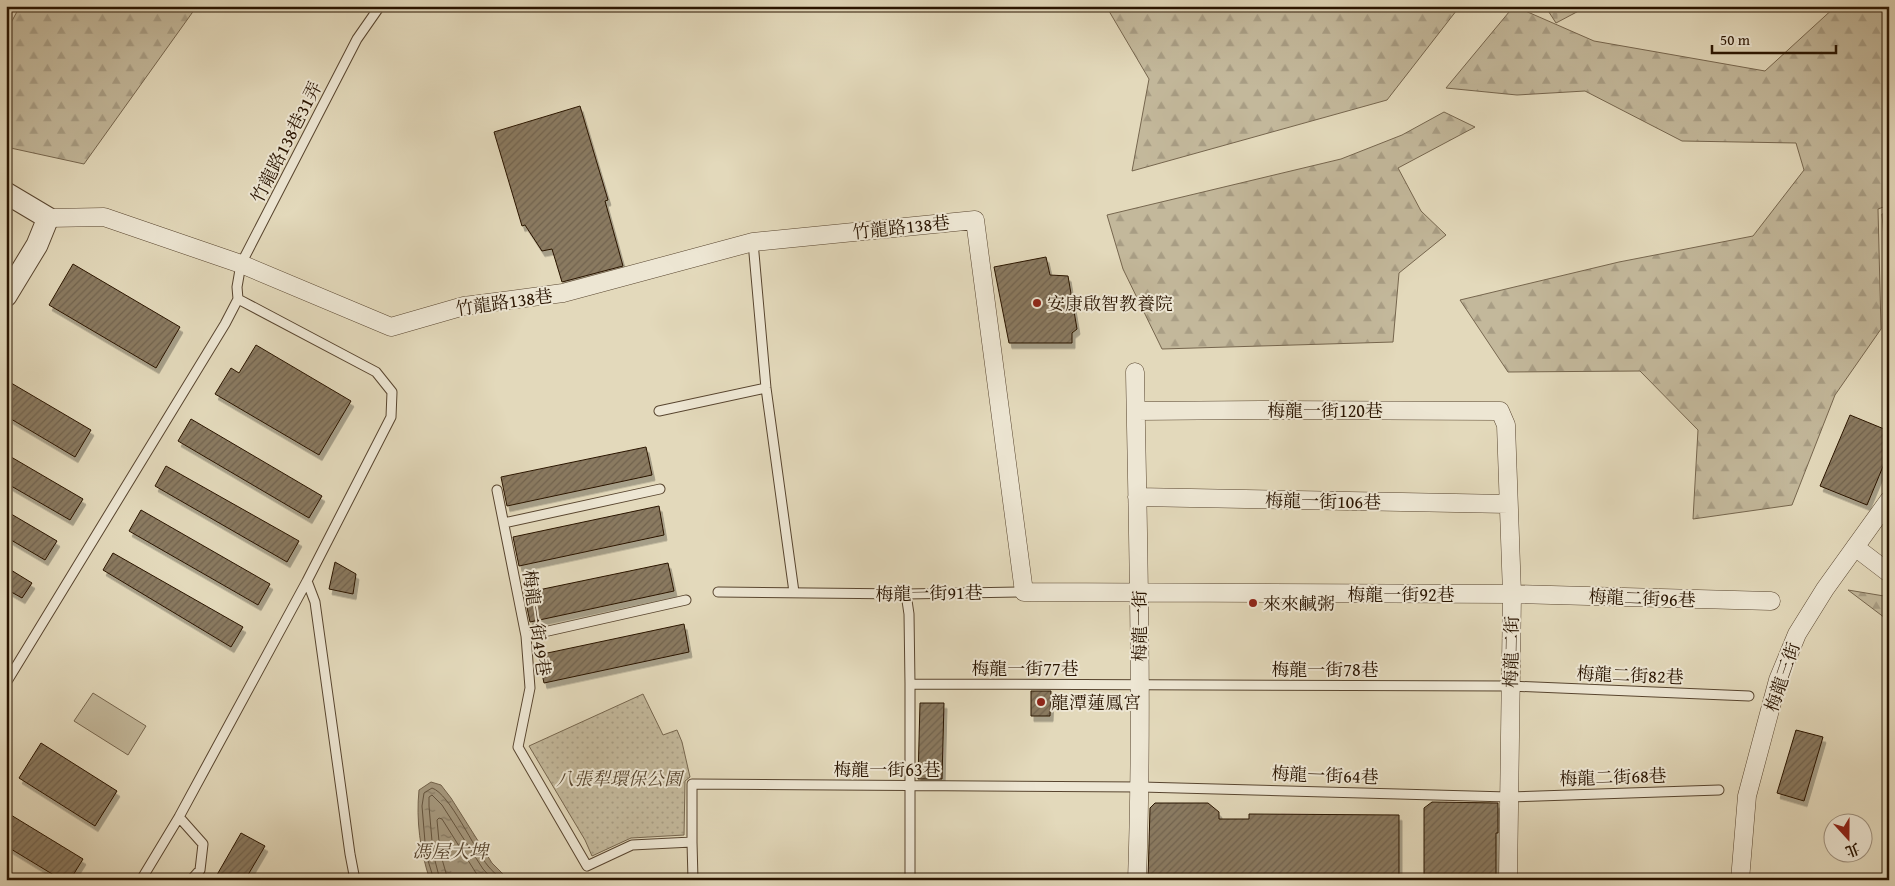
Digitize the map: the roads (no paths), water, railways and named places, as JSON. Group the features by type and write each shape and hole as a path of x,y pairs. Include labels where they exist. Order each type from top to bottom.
{"street":[{"path":"6,193 48,218 37,245 6,296"},
{"name":"竹龍路138巷","path":"48,218 104,217 241,264 392,327 464,306 563,293 753,242 975,220 1024,592"},
{"name":"梅龍一街","path":"1135,372 1140,684 1140,787 1137,880"},
{"name":"梅龍一街120巷","path":"1136,411 1500,411 1506,424"},
{"name":"梅龍二街","path":"1506,424 1512,594 1508,880"},
{"name":"梅龍一街106巷","path":"1137,498 1508,504"},
{"name":"梅龍三街","path":"1740,880 1747,796 1778,680 1797,634 1825,589 1889,500"},
{"path":"1855,547 1889,573"},
{"name":"梅龍一街91巷","path":"1024,592 1139,592"},
{"name":"梅龍一街92巷","path":"1139,592 1512,594"},
{"name":"梅龍二街96巷","path":"1512,594 1771,601"}],"lane":[{"name":"竹龍路138巷31弄","path":"238,299 237,287 241,264 358,38 380,6"},
{"path":"753,242 766,388 794,592"},
{"path":"6,683 225,324 238,299 376,372 392,392 391,417 307,581 178,817 141,880"},
{"path":"659,411 766,388"},
{"path":"504,523 660,489"},
{"name":"梅龍一街49巷","path":"497,490 526,636 530,688 518,747 587,866 632,845 692,842"},
{"path":"307,581 315,602 355,880"},
{"name":"梅龍一街91巷","path":"718,592 906,594 1024,592"},
{"path":"906,594 909,614 910,684 910,880"},
{"path":"526,636 686,600"},
{"name":"梅龍一街77巷","path":"910,684 1140,684"},
{"name":"梅龍一街78巷","path":"1140,684 1510,686"},
{"name":"梅龍二街82巷","path":"1510,686 1749,696"},
{"name":"梅龍一街63巷","path":"692,842 692,784 1140,787"},
{"name":"梅龍一街64巷","path":"1140,787 1508,797"},
{"name":"梅龍二街68巷","path":"1508,797 1719,790"},
{"path":"178,817 203,844 200,870 190,880"},
{"path":"692,842 693,880"}],"water":[{"name":"馮屋大埤","path":"431,782 441,785 492,863 509,880 430,880 421,847 418,813 419,790"}],"place":[{"name":"安康啟智教養院","path":"1037,303"},
{"name":"來來鹹粥","path":"1253,603"},
{"name":"龍潭蓮鳳宮","path":"1041,702"}],"park label":[{"name":"八張犁環保公園","path":"619,778"}]}
